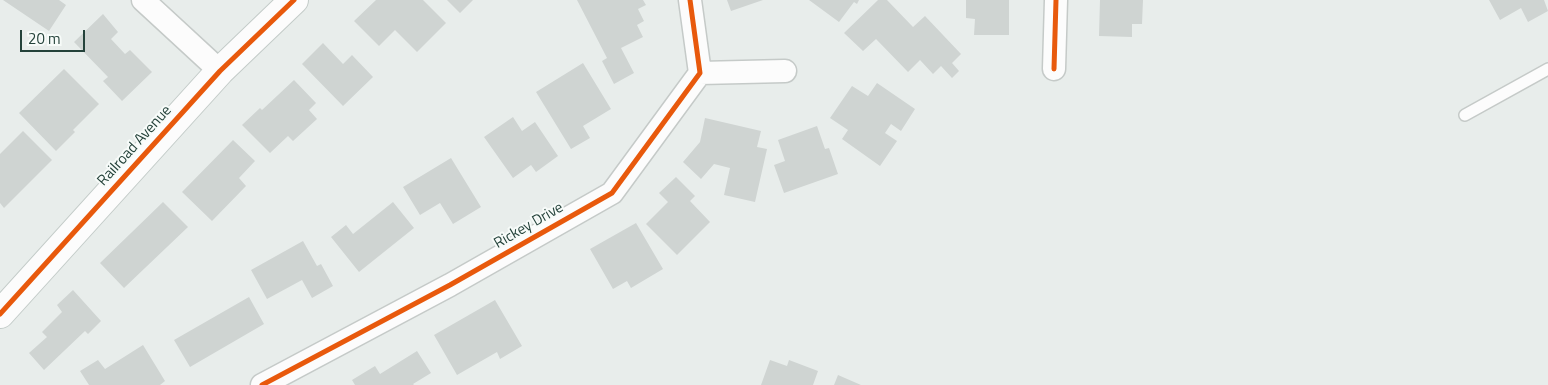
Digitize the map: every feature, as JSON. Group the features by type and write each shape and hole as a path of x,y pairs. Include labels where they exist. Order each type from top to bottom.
{"street":[{"path":"143,0 220,71"},
{"name":"Railroad Avenue","path":"0,314 220,71 294,0"},
{"path":"690,0 700,73 784,71"},
{"path":"1054,69 1056,0"},
{"name":"Rickey Drive","path":"262,385 450,285 612,194 700,73"}],"lane":[{"path":"1465,115 1548,69"}],"building":[{"path":"3,0 59,0 66,5 49,31"},
{"path":"376,0 423,0 446,23 417,52 395,30 379,46 354,21"},
{"path":"447,0 473,0 460,13"},
{"path":"577,0 643,0 646,5 638,9 644,21 637,25 643,37 621,48 634,73 614,84 602,61 607,58"},
{"path":"727,0 763,0 731,11"},
{"path":"809,0 859,0 857,4 854,2 839,22"},
{"path":"878,0 887,0 913,27 925,16 961,54 952,63 959,71 952,78 941,66 933,74 920,60 908,72 876,39 863,51 844,33"},
{"path":"966,0 1009,0 1009,35 974,35 975,19 966,18"},
{"path":"1100,0 1143,0 1142,24 1132,24 1132,37 1099,36"},
{"path":"1489,0 1544,0 1548,11 1528,22 1521,8 1500,20"},
{"path":"103,14 118,32 111,39 125,54 130,50 152,72 122,101 103,81 108,77 74,42"},
{"path":"323,43 343,64 352,55 373,77 343,106 302,64"},
{"path":"583,63 611,109 583,126 590,138 571,149 536,92"},
{"path":"64,69 99,104 73,130 75,132 56,151 19,113"},
{"path":"294,80 316,103 309,110 317,119 293,141 288,136 270,153 242,125 260,108 262,110"},
{"path":"877,83 915,109 901,131 891,124 885,133 897,141 880,166 842,139 848,130 830,118 852,86 868,96"},
{"path":"513,117 522,131 535,122 558,156 536,172 531,165 513,178 484,137"},
{"path":"705,118 761,131 757,147 767,149 755,202 724,195 730,168 714,164 701,179 683,162 700,142"},
{"path":"817,126 825,149 829,148 838,174 784,193 774,165 785,161 778,140"},
{"path":"23,131 52,160 4,208 0,203 0,154"},
{"path":"233,140 255,161 239,178 246,186 212,221 182,192"},
{"path":"451,158 481,207 453,224 440,203 420,215 403,187"},
{"path":"676,177 695,196 690,201 710,222 677,255 646,224 668,202 659,193"},
{"path":"163,202 188,227 124,288 100,263"},
{"path":"393,202 414,228 359,272 331,237 346,225 353,234"},
{"path":"636,223 663,269 631,288 627,281 613,289 590,249"},
{"path":"303,241 317,266 321,264 333,286 312,298 302,280 267,299 251,270"},
{"path":"73,290 101,321 88,334 85,331 44,370 29,353 47,337 42,332 62,312 57,305"},
{"path":"249,297 264,324 190,367 174,340"},
{"path":"495,300 522,346 500,359 497,352 457,375 434,335"},
{"path":"143,345 165,381 160,385 89,385 80,371 98,360 105,369"},
{"path":"417,351 431,373 414,385 355,385 352,380 375,366 380,374"},
{"path":"770,360 787,366 789,360 818,371 813,385 761,385"},
{"path":"838,375 861,385 834,385"}],"cycle path":[{"path":"0,314 220,71 294,0"},
{"path":"262,385 450,285 612,193 700,73 690,0"},
{"path":"1054,69 1056,0"}]}
